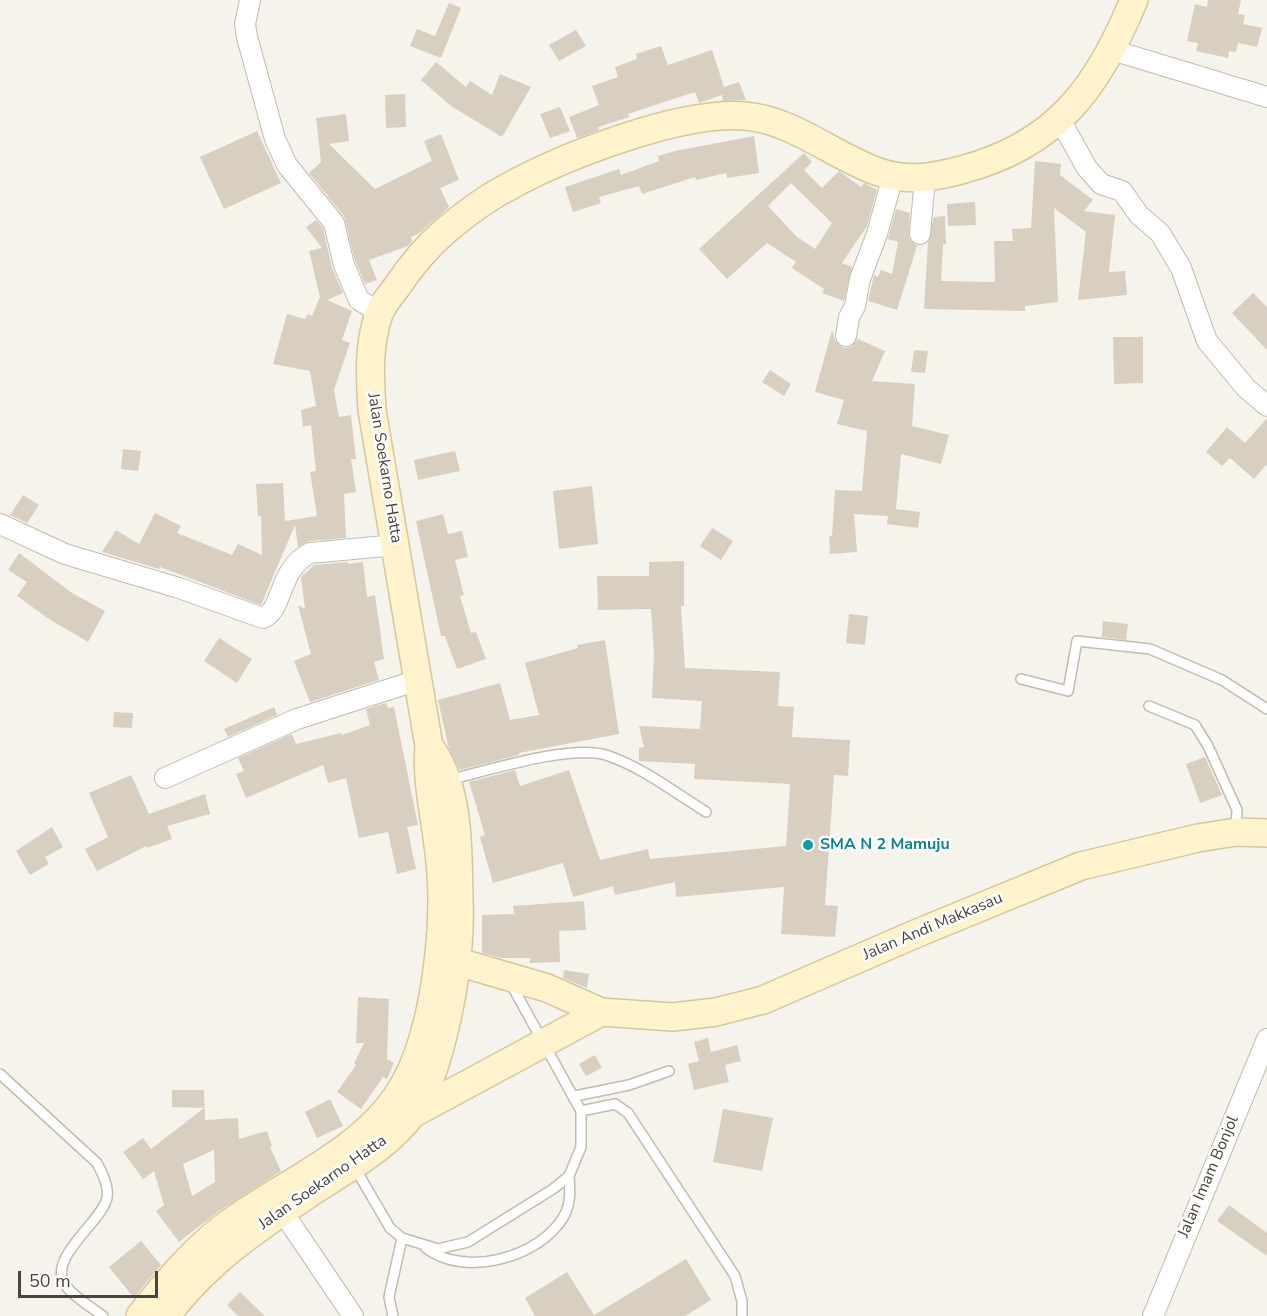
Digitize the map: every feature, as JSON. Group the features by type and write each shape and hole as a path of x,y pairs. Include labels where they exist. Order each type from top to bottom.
{"street":[{"path":"250,0 245,24 247,37 275,139 286,165 334,223 344,265 359,300 379,312"},
{"name":"Jalan Soekarno Hatta","path":"140,1316 165,1284 226,1225 354,1166 390,1138 414,1113 426,1090 452,1005 449,957 459,867 437,782 441,764 429,746 372,410 371,345 379,312 415,260 444,232 508,186 632,135 686,122 744,116 799,132 875,171 893,176 925,178 967,169 998,158 1030,143 1060,120 1086,91 1112,50 1134,0"},
{"path":"1112,50 1267,97"},
{"path":"1060,120 1087,168 1101,184 1122,191 1139,215 1160,233 1181,268 1207,341 1246,388 1267,406"},
{"path":"846,336 849,317 893,176"},
{"path":"920,234 925,178"},
{"path":"0,524 50,548 179,588 262,618 272,612 286,575 301,557 309,553 396,545"},
{"path":"165,778 297,718 418,680"},
{"name":"Jalan Andi Makkasau","path":"601,1012 673,1017 716,1012 763,1000 1081,866 1198,838 1236,832 1267,833"},
{"path":"449,957 547,988 601,1012"},
{"name":"Jalan Soekarno Hatta","path":"166,1316 210,1265 277,1203 353,1140 396,1098 407,1080 449,957"},
{"path":"414,1113 601,1012"},
{"name":"Jalan Imam Bonjol","path":"1153,1316 1267,1039"},
{"path":"277,1203 353,1316"}],"lane":[{"path":"1021,679 1068,691 1077,641 1150,649 1222,680 1267,709"},
{"path":"1149,706 1195,725 1208,746 1237,810 1236,832"},
{"path":"437,782 567,753 604,754 627,763 706,812"},
{"path":"354,1166 381,1214 402,1238 424,1247 441,1258 460,1263 493,1261 533,1245 558,1225 569,1202 569,1176 581,1147 581,1111 575,1096 507,977"},
{"path":"575,1096 629,1085 669,1071"},
{"path":"0,1074 97,1163 106,1182 107,1199 64,1259 63,1274 65,1286 102,1316"},
{"path":"581,1111 615,1104 628,1113 735,1276 742,1301 742,1316"},
{"path":"424,1247 438,1249 468,1242 569,1176"},
{"path":"393,1316 389,1297 402,1238"}],"building":[{"path":"1208,0 1241,0 1238,14 1245,15 1243,24 1262,28 1257,47 1238,43 1236,52 1229,51 1228,58 1196,51 1198,43 1187,41 1195,4 1207,7"},
{"path":"449,3 461,8 441,58 410,46 417,29 435,36"},
{"path":"576,30 586,46 559,61 549,45"},
{"path":"661,46 668,65 712,50 724,87 739,82 746,100 723,101 722,95 699,103 695,92 628,114 629,117 598,127 599,130 577,138 569,117 599,105 592,86 618,77 615,67 637,59 636,54"},
{"path":"436,62 466,87 470,81 492,95 500,74 531,87 502,137 451,106 421,80"},
{"path":"405,94 406,127 386,128 385,95"},
{"path":"560,107 570,131 550,138 540,114"},
{"path":"346,114 349,141 329,144 375,189 432,161 424,141 441,134 459,180 440,188 449,207 418,234 411,237 412,241 408,246 369,260 377,280 365,284 355,261 344,216 309,173 321,162 316,118"},
{"path":"257,131 281,183 224,209 200,157"},
{"path":"754,136 759,173 727,178 726,173 696,180 695,177 642,194 639,186 599,197 601,203 573,212 565,187 619,169 621,175 659,161 658,156 675,151"},
{"path":"804,153 812,162 804,170 822,188 839,171 861,187 864,183 877,190 867,226 842,263 852,267 844,301 822,293 824,289 792,268 796,262 767,243 727,279 699,249","holes":["791,183 832,223 815,249 796,236 768,206"]},
{"path":"1035,161 1061,164 1060,175 1093,200 1084,211 1115,215 1109,272 1125,271 1127,295 1078,300 1086,232 1054,208 1058,302 1025,306 1025,311 924,309 928,242 934,217 945,216 946,244 943,244 941,281 995,282 994,241 1013,241 1012,229 1031,228"},
{"path":"975,202 976,225 948,226 947,204"},
{"path":"896,209 910,213 909,238 917,246 897,310 868,301 874,275 878,277 881,270 892,274 898,242 888,239"},
{"path":"316,220 323,228 332,268 343,293 327,300 352,311 342,340 350,343 334,390 339,417 351,415 356,459 351,459 356,492 344,494 346,538 309,541 298,547 295,525 261,605 160,567 159,569 102,552 116,530 139,544 155,513 181,526 177,533 232,555 238,544 262,555 261,516 258,516 256,484 283,483 285,521 317,516 310,472 316,471 311,425 303,427 301,410 316,406 310,371 273,364 287,314 305,319 308,314 312,316 320,297 309,251 322,248 306,227"},
{"path":"1253,293 1267,307 1267,350 1232,313"},
{"path":"832,330 835,341 844,348 851,347 858,339 885,351 872,381 915,384 912,426 949,435 941,464 901,454 896,509 920,512 918,528 887,524 888,516 854,514 857,552 830,554 829,536 832,536 835,490 862,491 867,431 837,424 844,400 815,392"},
{"path":"1113,337 1143,337 1143,383 1114,384"},
{"path":"914,350 928,351 925,373 911,372"},
{"path":"770,370 791,384 784,396 762,382"},
{"path":"1267,418 1267,464 1254,479 1230,458 1222,466 1206,452 1227,427 1245,443"},
{"path":"123,449 141,451 138,471 121,469"},
{"path":"455,451 460,471 418,480 414,460"},
{"path":"592,486 598,544 559,549 553,491"},
{"path":"23,495 39,505 27,523 10,515"},
{"path":"443,514 448,534 462,531 468,557 455,560 464,595 460,596 471,633 476,632 486,659 457,669 445,636 441,636 416,521"},
{"path":"712,528 733,541 721,560 700,546"},
{"path":"19,553 72,593 105,611 88,642 49,619 17,596 27,582 8,570"},
{"path":"684,561 684,606 681,606 685,668 780,672 778,706 794,707 792,737 850,740 848,776 834,775 825,905 838,906 835,937 781,934 784,887 676,897 675,882 615,895 613,886 573,897 563,863 493,883 480,837 485,835 469,782 515,770 520,786 569,770 600,860 648,849 650,859 786,846 790,784 694,779 695,764 639,761 639,748 644,747 639,726 700,729 702,701 652,698 654,654 651,609 598,610 597,576 649,576 649,562"},
{"path":"348,562 348,564 363,562 367,597 375,595 384,659 374,662 379,680 310,702 294,661 311,654 298,605 305,609 301,577 314,565"},
{"path":"849,614 868,616 865,645 846,643"},
{"path":"1103,621 1128,624 1126,640 1102,637"},
{"path":"219,638 252,659 237,683 204,661"},
{"path":"605,640 619,734 519,753 519,755 460,770 449,749 438,700 500,683 510,720 539,715 525,663 578,648 577,645"},
{"path":"386,703 388,708 394,707 418,825 407,827 416,869 397,874 388,832 359,838 346,778 328,783 323,765 246,798 236,774 244,771 238,758 292,734 296,744 341,733 342,735 370,725 366,709"},
{"path":"274,707 277,715 228,737 224,729"},
{"path":"114,712 133,713 132,728 113,727"},
{"path":"1205,757 1222,795 1200,803 1186,764"},
{"path":"131,775 149,814 205,794 210,814 167,826 172,839 147,848 146,846 97,871 85,849 108,837 89,793"},
{"path":"52,827 63,847 45,857 49,864 30,875 16,851"},
{"path":"584,901 586,930 559,931 560,962 530,963 530,958 501,958 482,953 482,915 514,914 513,906"},
{"path":"564,970 589,974 587,988 563,978"},
{"path":"358,997 389,999 387,1059 394,1063 387,1079 383,1077 361,1109 337,1092 356,1065 354,1063 364,1043 356,1043"},
{"path":"708,1038 711,1052 737,1045 741,1061 725,1065 729,1082 694,1090 688,1064 699,1061 694,1042"},
{"path":"595,1055 602,1068 586,1076 579,1064"},
{"path":"172,1090 204,1090 205,1120 238,1118 239,1139 267,1131 272,1146 270,1147 281,1171 219,1211 179,1242 156,1211 164,1205 154,1171 143,1179 123,1152 143,1138 151,1149 204,1108 172,1107","holes":["214,1150 215,1182 192,1196 183,1164"]},
{"path":"330,1099 343,1126 317,1138 305,1112"},
{"path":"723,1109 773,1118 762,1171 713,1162"},
{"path":"1229,1205 1267,1233 1267,1256 1217,1221"},
{"path":"141,1241 161,1265 134,1298 109,1267"},
{"path":"686,1259 711,1300 685,1316 535,1316 525,1298 567,1272 594,1315"},
{"path":"240,1292 265,1316 238,1316 227,1305"}],"place":[{"name":"SMA N 2 Mamuju","path":"808,845"}]}
